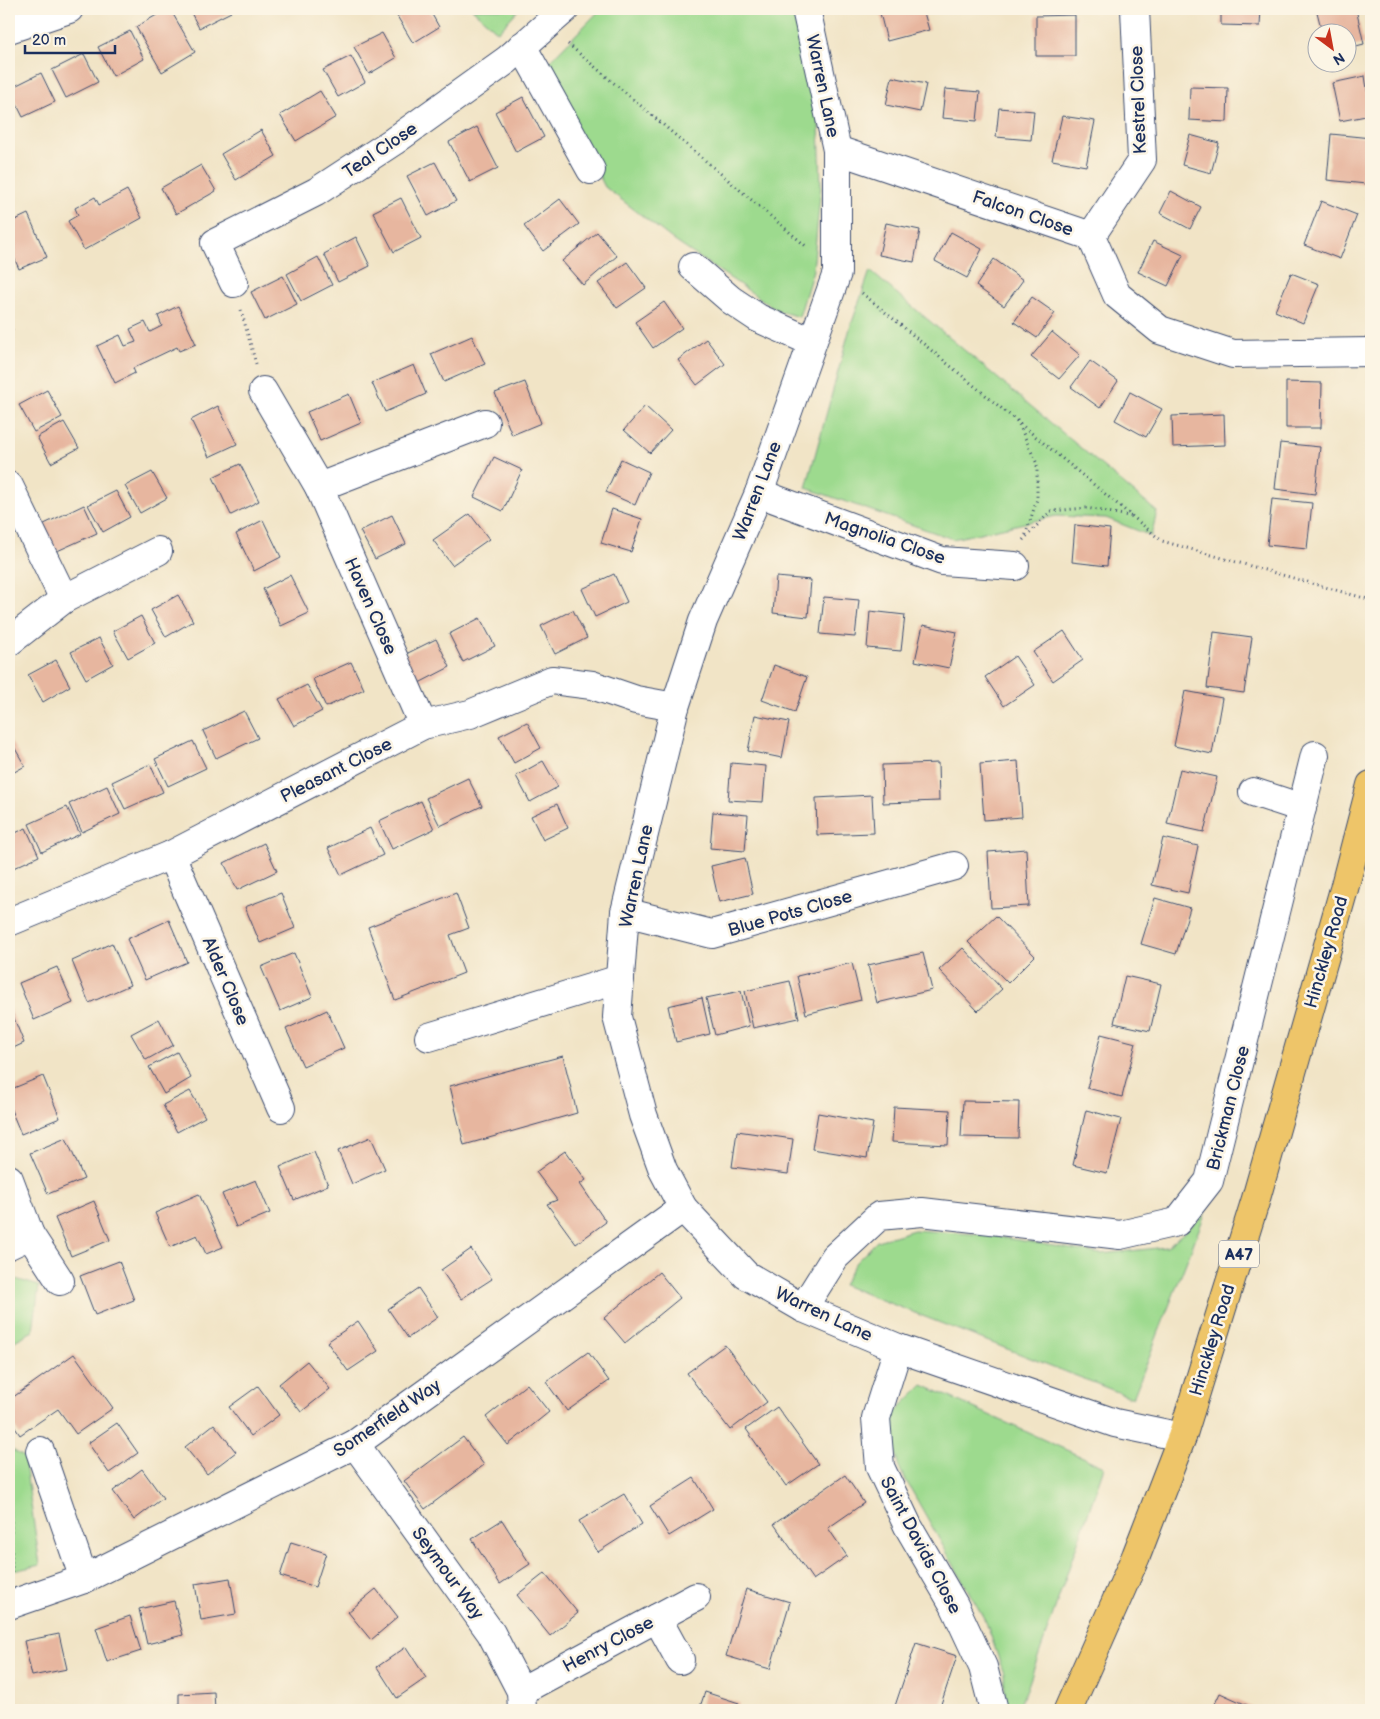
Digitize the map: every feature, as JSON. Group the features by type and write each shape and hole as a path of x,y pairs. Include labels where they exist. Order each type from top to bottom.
{"main road":[{"name":"Hinckley Road","path":"1068,1710 1136,1556 1182,1437 1255,1202 1344,890 1371,786"}],"street":[{"path":"9,29 69,9"},
{"name":"Warren Lane","path":"806,9 837,150 837,272 758,493 703,621 675,707 624,912 617,1017 643,1115 663,1170 683,1208 746,1275 803,1308 898,1348 1115,1422 1182,1437"},
{"name":"Kestrel Close","path":"1090,236 1142,160 1135,9"},
{"name":"Teal Close","path":"234,283 215,243 316,192 402,136 507,60 556,18"},
{"path":"522,46 592,170"},
{"name":"Falcon Close","path":"837,150 1090,236 1117,295 1160,330 1233,354 1371,352"},
{"path":"692,267 731,300 758,318 812,342"},
{"name":"Haven Close","path":"264,391 319,487 423,725"},
{"path":"319,487 485,423"},
{"path":"9,486 64,599"},
{"name":"Magnolia Close","path":"758,493 942,562 1015,566"},
{"path":"9,642 64,599 158,551"},
{"name":"Pleasant Close","path":"9,922 171,855 423,725 470,714 552,680 592,685 636,700 675,707"},
{"name":"Brickman Close","path":"803,1308 835,1257 879,1216 922,1212 1120,1235 1177,1222 1210,1181 1315,755"},
{"path":"1253,792 1302,808"},
{"name":"Alder Close","path":"171,855 281,1108"},
{"name":"Blue Pots Close","path":"624,912 712,934 954,866"},
{"path":"429,1037 620,979"},
{"path":"9,1179 19,1240 60,1281"},
{"name":"Somerfield Way","path":"10,1604 84,1579 355,1444 683,1208"},
{"name":"Saint Davids Close","path":"898,1348 876,1418 880,1467 908,1526 954,1605 975,1649 983,1667 994,1710"},
{"name":"Seymour Way","path":"355,1444 491,1633 522,1701"},
{"path":"40,1451 84,1579"},
{"name":"Henry Close","path":"522,1701 657,1618 696,1597"},
{"path":"657,1618 680,1660"}],"path":[{"path":"556,18 837,272 1017,419 1162,541 1371,600"},
{"path":"234,283 264,391"},
{"path":"1015,566 1037,498 1037,464 1017,419"},
{"path":"1024,540 1051,512 1088,508 1135,517"},
{"path":"9,1497 11,1502 10,1604"}],"green space":[{"path":"472,9 519,9 498,32"},
{"path":"601,9 792,9 819,124 821,186 813,270 799,317 779,311 676,242 605,187 544,67"},
{"path":"870,271 1157,512 1151,536 1106,518 1056,516 953,539 806,488 850,328"},
{"path":"1205,1214 1133,1398 843,1285 856,1262 877,1241 914,1230 988,1235 1101,1254 1167,1247"},
{"path":"9,1277 39,1286 33,1331 9,1344"},
{"path":"923,1385 1104,1467 1027,1689 1017,1710 1006,1710 1004,1674 986,1622 899,1468 888,1419"},
{"path":"9,1448 24,1457 40,1565 9,1572"}],"building":[{"path":"170,9 195,52 162,72 136,27"},
{"path":"189,9 229,9 231,12 199,28"},
{"path":"411,9 429,9 439,27 413,43 397,16"},
{"path":"879,9 923,9 929,30 887,41"},
{"path":"1164,9 1194,9 1194,14 1164,12"},
{"path":"1221,9 1261,9 1260,26 1221,25"},
{"path":"1328,9 1356,9 1364,44 1358,46 1358,22 1320,22 1317,12"},
{"path":"1075,15 1075,56 1036,56 1036,16"},
{"path":"130,31 144,59 113,76 98,47"},
{"path":"382,33 396,58 369,74 354,47"},
{"path":"84,54 98,82 66,98 52,70"},
{"path":"351,56 365,82 338,97 323,70"},
{"path":"41,73 55,102 23,117 9,89"},
{"path":"1365,76 1371,115 1340,121 1332,83"},
{"path":"892,77 926,84 920,112 886,105"},
{"path":"1190,87 1228,88 1227,122 1189,120"},
{"path":"945,89 980,92 977,121 942,118"},
{"path":"320,91 336,117 296,141 280,115"},
{"path":"523,97 544,137 516,152 495,112"},
{"path":"999,108 1034,111 1031,140 996,137"},
{"path":"1062,116 1095,121 1086,166 1052,160"},
{"path":"477,127 498,168 470,182 449,142"},
{"path":"261,130 276,156 236,180 221,154"},
{"path":"1331,134 1371,138 1366,184 1327,180"},
{"path":"1190,135 1219,143 1211,173 1182,165"},
{"path":"435,162 456,201 428,216 407,176"},
{"path":"201,165 216,191 176,214 161,188"},
{"path":"127,190 142,218 84,250 68,221 78,215 75,208 95,197 99,205"},
{"path":"1171,191 1201,207 1190,229 1160,213"},
{"path":"401,198 421,238 394,252 373,212"},
{"path":"560,199 579,224 543,251 524,226"},
{"path":"1321,201 1357,215 1340,259 1304,245"},
{"path":"28,214 47,257 19,269 9,246 9,223"},
{"path":"886,223 920,230 914,262 879,255"},
{"path":"597,232 617,256 583,285 562,261"},
{"path":"951,232 982,249 967,278 935,261"},
{"path":"356,237 370,266 338,282 324,254"},
{"path":"1153,241 1183,255 1168,286 1138,272"},
{"path":"318,257 332,285 301,301 287,274"},
{"path":"994,259 1023,280 1004,306 976,286"},
{"path":"627,262 646,288 617,308 598,283"},
{"path":"1291,273 1319,284 1303,323 1275,311"},
{"path":"283,276 297,304 265,320 251,292"},
{"path":"1032,297 1055,313 1037,338 1014,322"},
{"path":"664,302 682,328 653,348 635,322"},
{"path":"178,306 196,344 179,351 177,347 133,368 135,373 115,383 97,346 120,335 125,346 136,342 130,329 145,322 150,332 162,326 158,316"},
{"path":"9,320 13,330 9,332"},
{"path":"1052,332 1080,355 1059,379 1031,357"},
{"path":"472,336 485,364 444,382 431,354"},
{"path":"706,339 725,364 697,385 678,360"},
{"path":"1090,361 1118,381 1100,408 1071,387"},
{"path":"414,365 426,394 385,412 372,383"},
{"path":"525,382 541,423 512,435 495,393"},
{"path":"1286,382 1322,383 1321,428 1286,428"},
{"path":"47,390 62,417 34,432 19,405"},
{"path":"1130,392 1162,409 1146,437 1115,420"},
{"path":"349,394 361,423 320,441 307,412"},
{"path":"218,406 237,444 209,457 191,420"},
{"path":"645,406 671,430 650,453 624,430"},
{"path":"1224,414 1225,445 1173,447 1172,416"},
{"path":"64,422 79,448 51,463 37,437"},
{"path":"1280,443 1320,447 1315,494 1275,489"},
{"path":"494,457 522,470 503,511 474,497"},
{"path":"621,459 649,472 635,505 606,492"},
{"path":"240,464 259,501 231,515 213,477"},
{"path":"152,472 167,498 140,513 125,486"},
{"path":"116,491 130,517 103,532 88,505"},
{"path":"1272,499 1312,503 1307,549 1267,545"},
{"path":"84,505 97,533 55,552 42,525"},
{"path":"612,509 642,519 631,552 601,543"},
{"path":"470,514 489,539 452,565 433,540"},
{"path":"392,515 406,544 375,559 360,531"},
{"path":"263,520 281,557 254,571 236,534"},
{"path":"1075,525 1110,529 1107,566 1072,562"},
{"path":"614,574 627,602 595,617 582,589"},
{"path":"290,575 309,613 281,626 263,589"},
{"path":"776,577 811,580 808,617 773,613"},
{"path":"178,595 193,621 166,637 151,610"},
{"path":"824,597 859,600 855,637 820,634"},
{"path":"573,610 587,638 555,654 541,626"},
{"path":"870,611 905,615 901,651 867,648"},
{"path":"141,616 155,643 128,658 113,631"},
{"path":"480,618 495,646 463,662 449,634"},
{"path":"923,625 957,632 949,668 915,661"},
{"path":"1064,631 1083,660 1053,681 1033,652"},
{"path":"1214,632 1252,637 1244,693 1207,688"},
{"path":"99,638 113,664 86,679 71,652"},
{"path":"436,639 450,667 419,683 404,655"},
{"path":"1015,656 1035,685 1004,706 985,677"},
{"path":"56,660 70,686 43,702 28,675"},
{"path":"351,662 364,689 326,707 313,679"},
{"path":"774,665 807,677 795,712 762,700"},
{"path":"307,685 322,711 294,726 279,699"},
{"path":"1185,691 1222,698 1212,754 1174,746"},
{"path":"244,711 258,738 216,758 203,731"},
{"path":"755,715 789,722 782,758 748,751"},
{"path":"527,722 541,748 514,763 499,736"},
{"path":"9,738 25,766 9,775"},
{"path":"193,741 206,768 168,786 155,759"},
{"path":"543,761 558,787 530,802 516,776"},
{"path":"1018,761 1022,817 984,820 980,764"},
{"path":"731,763 766,766 763,802 728,800"},
{"path":"938,763 939,801 883,803 882,765"},
{"path":"150,764 163,792 125,809 112,782"},
{"path":"1180,769 1217,777 1204,832 1167,824"},
{"path":"468,778 482,806 440,826 426,798"},
{"path":"107,786 120,814 82,832 69,804"},
{"path":"872,795 874,833 817,835 816,798"},
{"path":"421,801 434,829 392,849 379,821"},
{"path":"557,804 568,828 543,840 531,816"},
{"path":"67,807 80,834 42,852 29,824"},
{"path":"713,812 748,815 745,851 710,848"},
{"path":"26,828 39,856 9,870 9,836"},
{"path":"370,828 383,855 341,875 328,848"},
{"path":"1163,838 1198,846 1188,893 1152,885"},
{"path":"264,843 277,871 237,890 224,863"},
{"path":"1026,849 1029,906 991,908 988,852"},
{"path":"745,858 753,894 719,902 711,866"},
{"path":"281,893 295,928 260,943 245,907"},
{"path":"456,893 469,928 450,935 464,973 395,1000 368,927"},
{"path":"1155,898 1190,908 1176,954 1141,944"},
{"path":"996,916 1035,956 1008,983 968,942"},
{"path":"169,920 187,962 145,980 127,939"},
{"path":"112,943 130,985 89,1003 72,961"},
{"path":"963,948 1002,989 978,1011 939,970"},
{"path":"294,953 312,997 280,1011 261,967"},
{"path":"923,953 932,990 877,1003 868,965"},
{"path":"852,963 861,1000 806,1014 797,976"},
{"path":"57,967 73,1003 34,1020 19,983"},
{"path":"1125,976 1161,984 1150,1031 1114,1023"},
{"path":"790,981 799,1018 753,1028 745,991"},
{"path":"741,991 749,1026 715,1035 706,998"},
{"path":"702,998 710,1034 676,1042 668,1006"},
{"path":"9,1006 24,1043 9,1050"},
{"path":"327,1010 344,1048 303,1066 286,1029"},
{"path":"159,1019 173,1045 146,1060 131,1034"},
{"path":"1101,1034 1136,1043 1122,1097 1087,1088"},
{"path":"177,1052 191,1078 164,1094 149,1067"},
{"path":"563,1056 577,1113 464,1145 450,1086"},
{"path":"43,1076 60,1118 21,1134 9,1105 9,1090"},
{"path":"190,1091 205,1117 177,1132 163,1105"},
{"path":"963,1101 1019,1102 1018,1138 961,1137"},
{"path":"894,1107 950,1110 948,1145 892,1142"},
{"path":"1086,1110 1121,1119 1107,1173 1073,1165"},
{"path":"818,1113 873,1123 867,1158 812,1149"},
{"path":"737,1131 793,1139 788,1174 732,1167"},
{"path":"371,1137 385,1169 352,1184 338,1151"},
{"path":"66,1138 84,1179 48,1194 30,1153"},
{"path":"565,1151 586,1180 580,1184 606,1222 576,1244 547,1204 557,1200 536,1172"},
{"path":"314,1152 328,1185 294,1200 280,1167"},
{"path":"256,1180 270,1213 236,1227 222,1194"},
{"path":"199,1194 223,1247 206,1254 197,1235 170,1247 155,1213"},
{"path":"94,1201 110,1240 71,1256 55,1218"},
{"path":"471,1249 492,1279 461,1299 441,1270"},
{"path":"119,1261 134,1300 95,1315 80,1276"},
{"path":"659,1272 680,1298 625,1343 604,1318"},
{"path":"418,1288 438,1317 408,1338 388,1309"},
{"path":"358,1321 378,1351 348,1371 327,1342"},
{"path":"725,1345 767,1402 730,1430 687,1373"},
{"path":"588,1352 609,1381 567,1411 546,1382"},
{"path":"74,1354 113,1408 76,1434 58,1409 20,1435 9,1419 9,1400"},
{"path":"307,1361 330,1389 301,1412 279,1384"},
{"path":"527,1384 549,1412 508,1445 486,1417"},
{"path":"258,1386 279,1415 251,1436 229,1407"},
{"path":"777,1407 818,1464 786,1486 746,1429"},
{"path":"117,1423 138,1453 109,1473 88,1443"},
{"path":"214,1424 236,1452 207,1474 185,1447"},
{"path":"463,1437 484,1465 425,1509 404,1481"},
{"path":"142,1469 163,1498 134,1520 113,1491"},
{"path":"845,1475 864,1503 828,1528 847,1556 813,1580 774,1524"},
{"path":"694,1478 713,1509 669,1536 650,1506"},
{"path":"624,1494 642,1524 598,1552 579,1521"},
{"path":"502,1520 530,1564 500,1584 472,1539"},
{"path":"291,1542 326,1553 315,1587 280,1576"},
{"path":"545,1573 578,1613 550,1636 517,1595"},
{"path":"230,1578 236,1614 201,1620 195,1584"},
{"path":"376,1589 398,1617 371,1640 348,1612"},
{"path":"746,1589 790,1602 770,1669 726,1656"},
{"path":"174,1601 183,1635 147,1644 139,1609"},
{"path":"130,1616 141,1651 107,1662 96,1628"},
{"path":"59,1634 67,1669 32,1676 24,1641"},
{"path":"916,1643 957,1656 939,1710 908,1710 895,1706"},
{"path":"406,1647 426,1678 397,1698 377,1667"},
{"path":"214,1692 215,1710 179,1710 179,1694"},
{"path":"705,1692 739,1703 737,1710 699,1710"},
{"path":"1220,1693 1258,1710 1212,1710"},
{"path":"575,1707 608,1708 608,1710 575,1710"}]}
